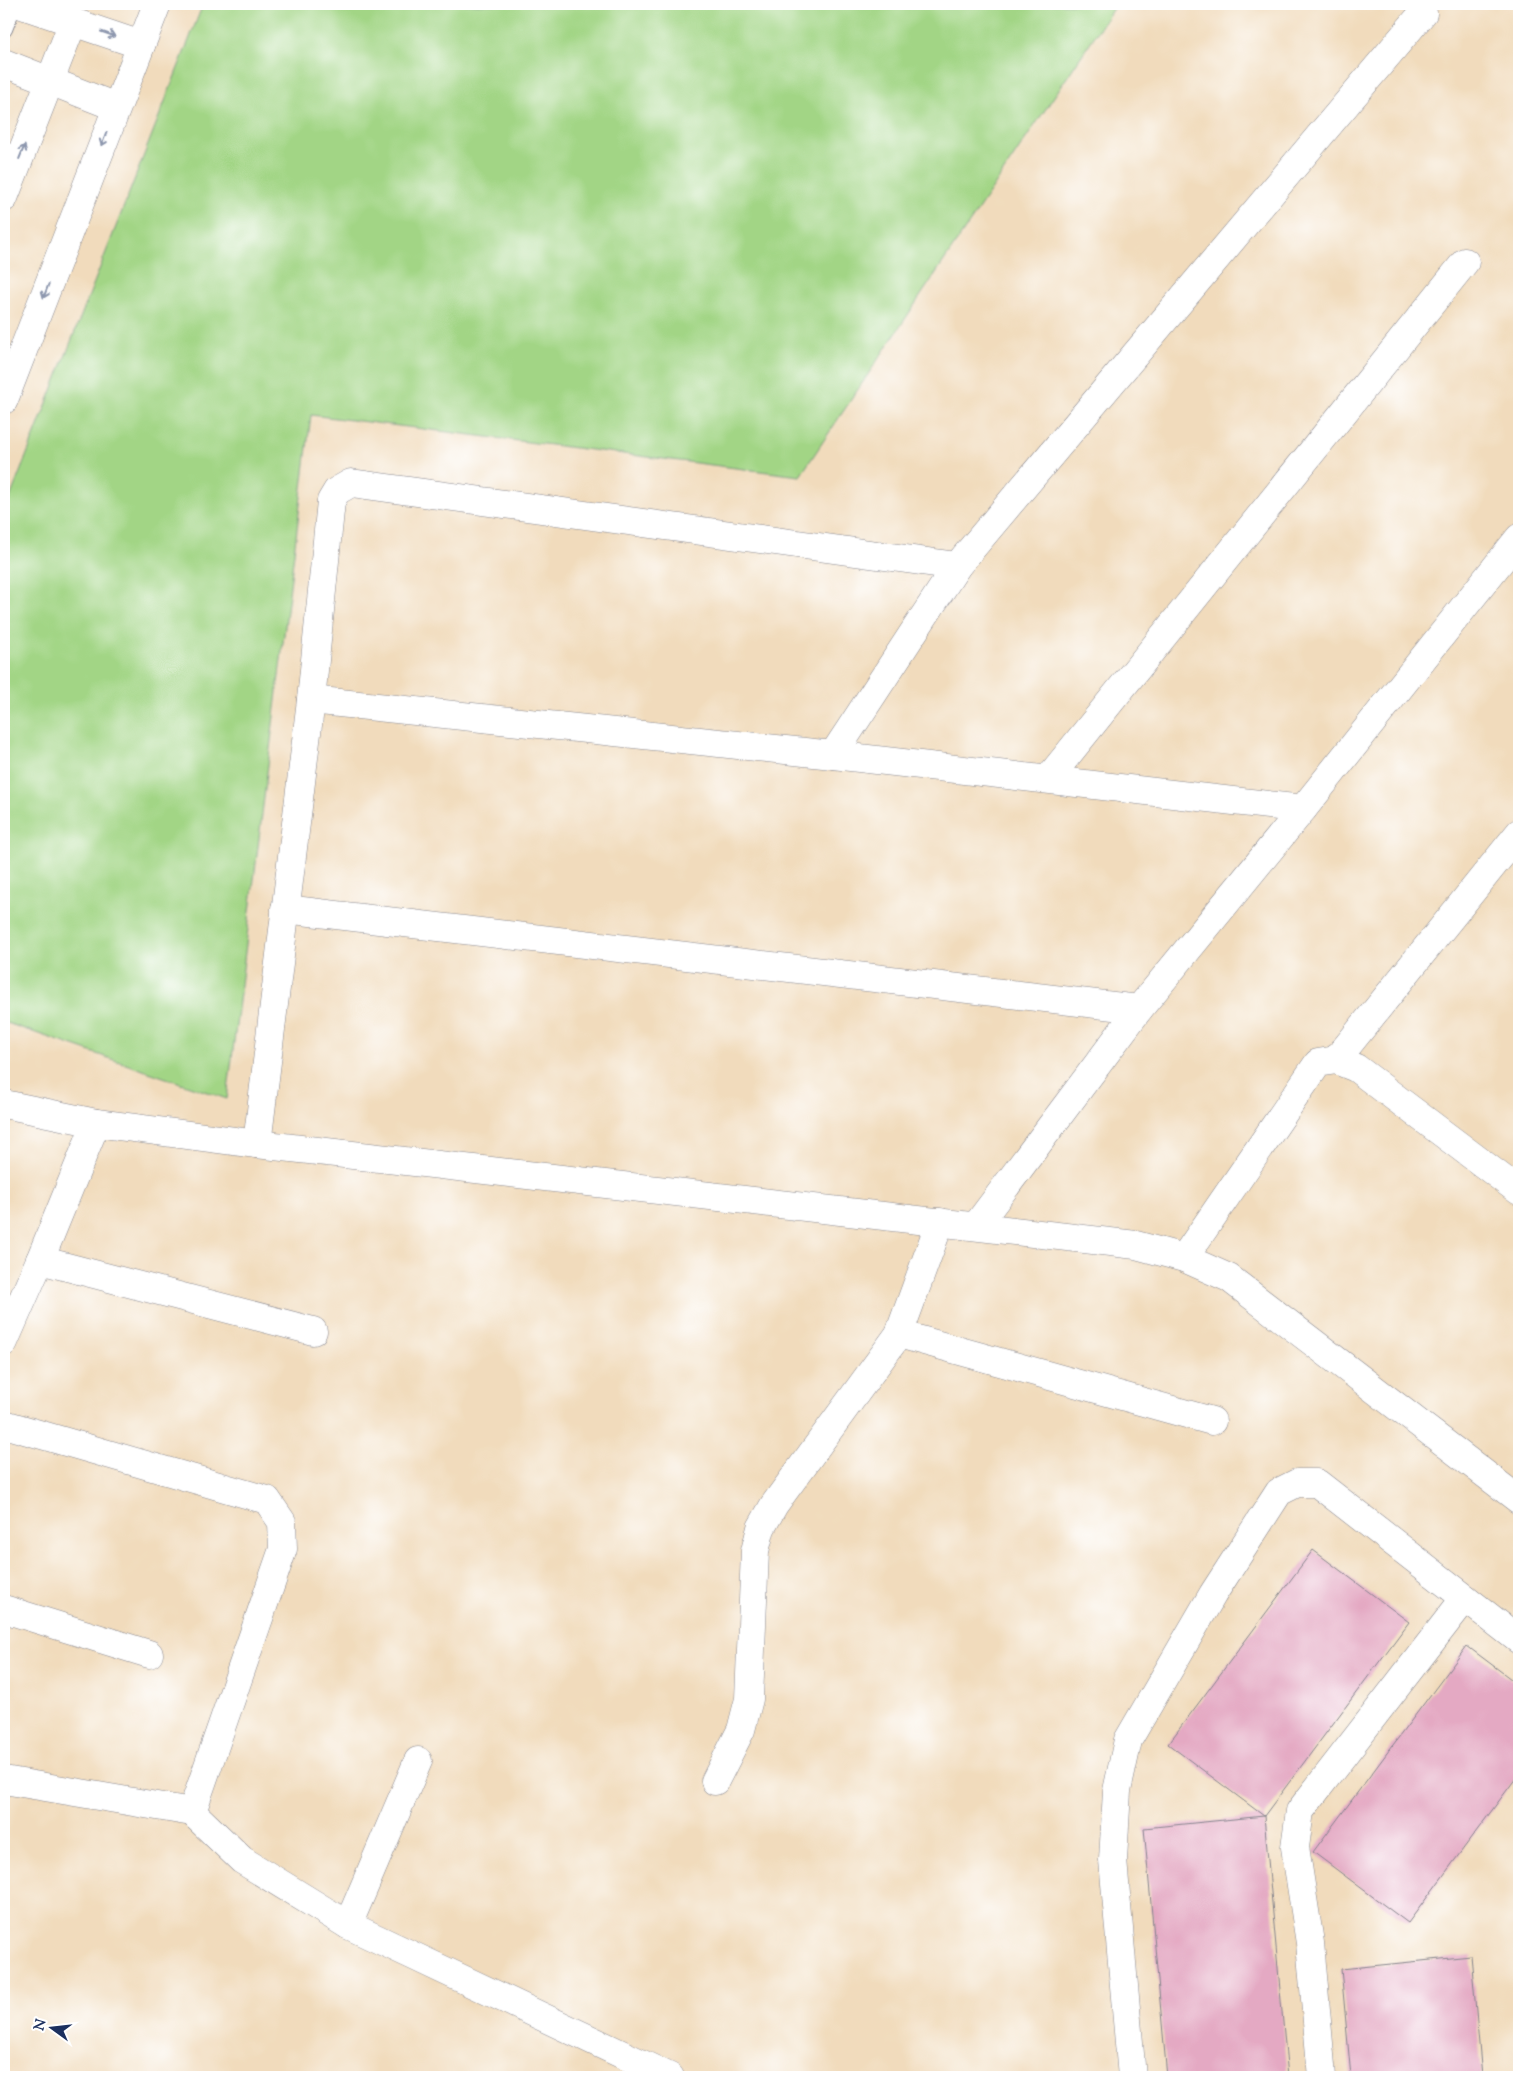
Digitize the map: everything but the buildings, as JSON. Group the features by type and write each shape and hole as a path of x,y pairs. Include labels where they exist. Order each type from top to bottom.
{"street":[{"path":"19,4 141,45"},
{"path":"4,400 157,4"},
{"path":"834,755 957,566 1423,13"},
{"path":"4,198 73,22"},
{"path":"4,63 116,107"},
{"path":"1048,779 1465,262"},
{"path":"257,1144 311,700 332,501 337,491 351,483 957,566"},
{"path":"976,1226 1140,1009 1303,809 1519,538"},
{"path":"311,700 834,755 1303,809"},
{"path":"1336,1060 1519,833"},
{"path":"285,909 1140,1009"},
{"path":"1184,1258 1318,1063 1336,1060 1356,1068 1519,1191"},
{"path":"4,1104 96,1123 257,1144 1136,1245 1184,1258 1229,1278 1519,1500"},
{"path":"4,1342 96,1123"},
{"path":"715,1781 741,1730 749,1699 755,1551 761,1528 774,1505 899,1334 940,1222"},
{"path":"40,1260 313,1331"},
{"path":"899,1334 1212,1421"},
{"path":"4,1424 267,1500 282,1522 283,1549 192,1812"},
{"path":"1132,2077 1113,1860 1117,1791 1128,1740 1213,1594 1279,1492 1297,1482 1316,1483 1519,1640"},
{"path":"1322,2077 1310,1943 1295,1847 1300,1811 1465,1598"},
{"path":"4,1609 149,1654"},
{"path":"348,1925 418,1761"},
{"path":"4,1780 192,1812 242,1860 348,1925 670,2077"}],"lane":[{"path":"4,29 14,4"}],"green space":[{"path":"203,4 1116,4 800,476 311,415 227,1099 4,1022 4,513"}]}
